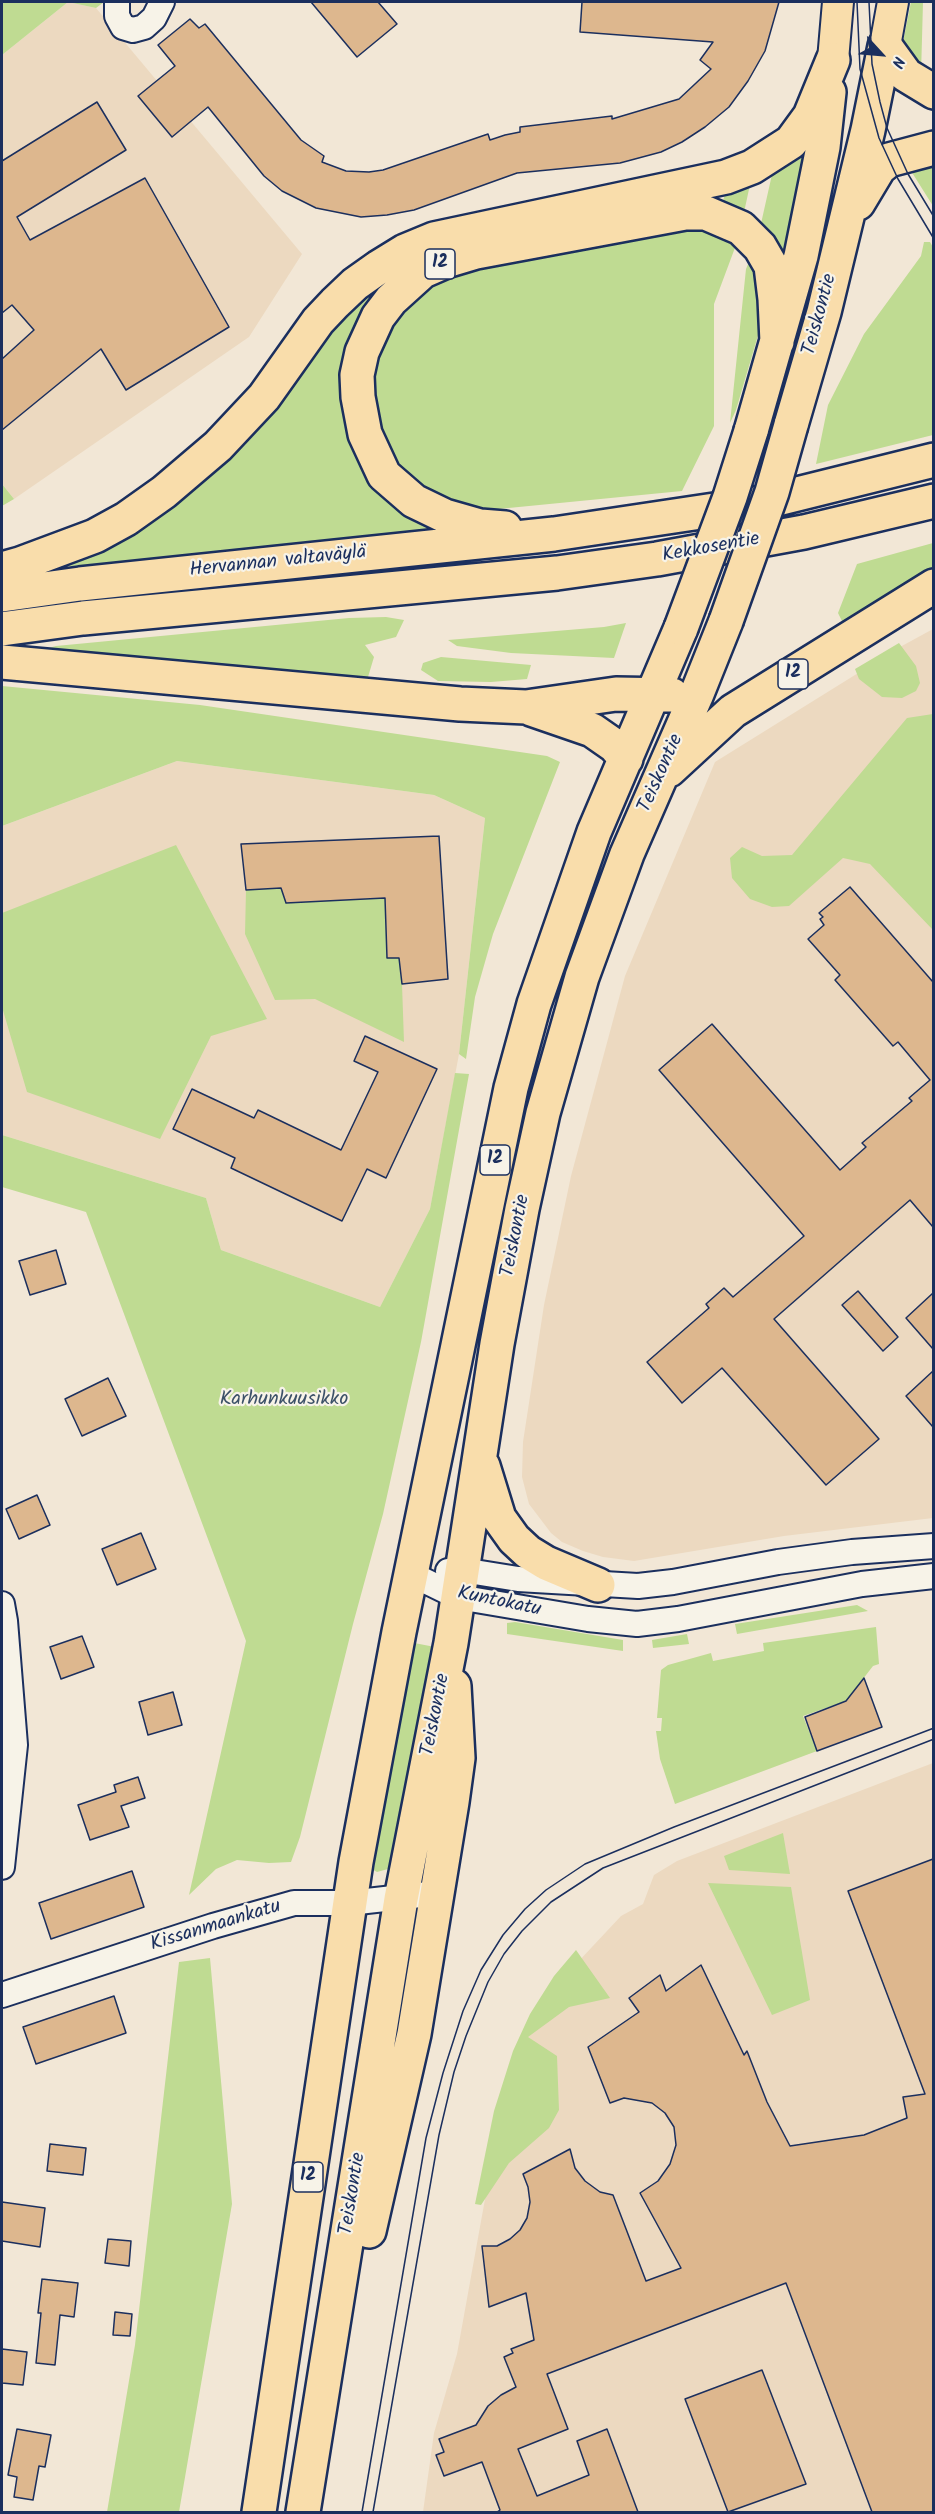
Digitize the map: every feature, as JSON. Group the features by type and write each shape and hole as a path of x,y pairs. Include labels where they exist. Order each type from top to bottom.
{"highway":[{"name":"Teiskontie","path":"303,2512 401,1899 445,1674 497,1344 522,1209 560,1051 582,977 627,854 663,774 726,621 772,492 824,312 868,130 885,46"},
{"path":"885,46 906,75 933,92"},
{"name":"Teiskontie","path":"260,2512 349,1903 411,1574 460,1337 485,1202 511,1088 534,1004 564,914 594,832 678,634 727,507 751,431 804,245 823,147 833,60"},
{"path":"2,569 95,536 126,519 165,492 218,446 264,397 318,321 335,303 355,284 405,251 434,239 726,177 752,167 791,142 810,116 833,60"},
{"path":"843,227 879,168 889,160 933,148"},
{"name":"12","path":"554,534 480,526 445,516 414,501 384,475 365,434 360,416 357,375 362,352 378,317 409,283 423,271 438,264 476,252 685,213 706,213 741,228 760,247 771,266 777,342"},
{"name":"Kekkosentie","path":"554,534 760,503 933,460"},
{"name":"Kekkosentie","path":"485,580 657,559 804,532 933,501"},
{"name":"Hervannan valtaväylä","path":"2,595 80,584 554,534"},
{"name":"Hervannan valtaväylä","path":"2,629 94,616 485,580"},
{"name":"12","path":"663,774 687,755 733,711 933,586"},
{"path":"678,634 675,658 679,674 686,686 709,705 733,711"},
{"path":"2,662 276,689 526,707 586,697 653,694 696,696"},
{"path":"526,707 592,730 615,746 626,759"},
{"path":"480,1456 499,1518 514,1539 528,1552 546,1563 598,1585"},
{"name":"12","path":"337,2301 366,2244 414,2034 458,1758 456,1688 445,1674"}],"main road":[{"name":"Teiskontie","path":"833,60 838,2"},
{"name":"Teiskontie","path":"885,46 893,2"}],"street":[{"path":"117,2 117,16 123,27 134,30 144,27 154,18 162,2"},
{"name":"Kuntokatu","path":"460,1584 518,1579 638,1586 673,1582 778,1562 852,1552 933,1546"},
{"name":"Kuntokatu","path":"411,1574 460,1584 588,1619 637,1624 678,1619 862,1584 933,1576"},
{"path":"2,1604 6,1621 5,1663 15,1745 2,1867"},
{"name":"Kissanmaankatu","path":"2,1995 213,1926 294,1903 349,1903 401,1899 438,1893"}],"shaded area":[{"path":"68,2 96,8 302,254 249,337 14,499 2,484 2,55"},
{"path":"933,629 933,1518 784,1536 634,1561 603,1557 583,1551 562,1542 551,1533 529,1504 522,1477 523,1442 544,1305 571,1176 625,976 715,762 900,647"},
{"path":"177,761 434,795 485,818 459,1054 430,1209 380,1307 221,1250 206,1198 2,1135 2,826"},
{"path":"933,1763 933,2512 423,2512 434,2433 457,2354 508,2072 548,1994 621,1916 643,1904 654,1875 677,1861"}],"green space":[{"path":"2,2 68,2 2,55"},
{"path":"68,2 104,2 96,8"},
{"path":"911,2 923,2 921,75 904,53 904,37"},
{"path":"808,150 783,261 760,228 773,170"},
{"path":"933,159 933,206 906,163"},
{"path":"751,180 743,217 722,204 727,188"},
{"path":"695,222 715,228 736,245 714,304 714,426 682,491 478,511 443,502 418,486 392,462 366,393 394,309 439,274"},
{"path":"924,242 930,242 934,249 933,435 816,464 828,405 864,334 921,256"},
{"path":"751,257 761,279 762,322 730,423 746,269"},
{"path":"403,260 353,332 343,358 341,390 344,421 354,452 370,476 450,529 64,567 63,562 310,349"},
{"path":"2,484 14,499 2,506"},
{"path":"933,543 933,573 844,625 838,613 857,564"},
{"path":"386,617 404,620 396,637 365,645 374,657 368,677 346,681 37,651 56,646 349,618"},
{"path":"626,623 614,658 511,653 457,646 448,640 604,627"},
{"path":"899,643 916,666 920,683 916,691 902,698 882,697 859,679 855,669"},
{"path":"441,657 531,665 527,679 491,682 438,681 421,670 423,663"},
{"path":"2,686 200,705 547,756 560,762 493,934 475,997 466,1059 459,1054 485,818 434,795 177,761 2,826"},
{"path":"933,714 933,930 870,864 843,858 789,906 772,907 750,899 732,878 730,858 742,847 762,856 792,855 907,718"},
{"path":"176,845 267,1019 211,1036 160,1139 27,1092 2,1007 2,913"},
{"path":"281,888 286,903 385,898 387,958 399,958 404,1042 315,999 275,1000 245,934 246,890"},
{"name":"Karhunkuusikko","path":"455,1073 469,1074 421,1342 383,1514 300,1837 291,1862 269,1863 237,1860 216,1869 189,1895 246,1641 86,1212 2,1187 2,1135 206,1198 221,1250 380,1307 430,1209"},
{"path":"857,1605 868,1611 737,1634 735,1624"},
{"path":"515,1622 623,1640 623,1651 507,1634 507,1623"},
{"path":"876,1627 879,1664 873,1666 846,1701 803,1716 817,1751 675,1804 660,1759 656,1731 661,1731 662,1718 657,1718 661,1670 668,1665 711,1653 713,1661 764,1651 763,1643"},
{"path":"687,1634 689,1644 653,1648 652,1640"},
{"path":"409,1642 435,1647 394,1860 388,1869 377,1872 370,1868"},
{"path":"783,1833 790,1874 729,1870 724,1856"},
{"path":"708,1883 791,1887 810,2000 772,2015"},
{"path":"576,1950 610,1998 569,2007 528,2037 557,2056 559,2110 549,2128 509,2163 481,2205 475,2204 494,2111 513,2051 530,2014 554,1976"},
{"path":"210,1958 232,2204 179,2512 107,2512 135,2345 179,1962"}],"building":[{"path":"311,2 378,2 397,24 357,57"},
{"path":"582,2 779,2 765,51 748,81 729,107 682,142 661,152 620,163 517,173 414,210 387,215 361,217 316,208 282,191 264,176 208,107 172,137 138,96 175,66 158,45 190,19 199,28 205,24 301,140 324,156 322,162 346,171 369,172 383,170 488,134 490,140 520,132 520,127 612,116 612,119 679,99 711,69 700,60 713,42 580,32"},
{"path":"97,102 126,150 17,217 30,240 145,178 229,327 126,390 101,349 2,430 2,359 34,330 12,305 2,313 2,161"},
{"path":"439,836 448,979 402,984 399,958 387,958 385,898 286,903 281,888 246,890 241,844"},
{"path":"850,887 933,982 933,1227 910,1200 774,1319 879,1439 826,1485 722,1368 682,1403 647,1362 709,1308 706,1304 724,1288 733,1297 804,1236 659,1070 712,1024 840,1170 866,1147 862,1143 912,1101 909,1098 930,1080 898,1042 893,1046 835,980 840,975 808,939 824,925 820,919 823,917 819,913"},
{"path":"365,1036 437,1069 386,1178 367,1169 342,1221 231,1168 235,1158 173,1129 192,1089 254,1118 258,1110 341,1150 378,1072 354,1061"},
{"path":"56,1250 66,1284 30,1295 19,1261"},
{"path":"858,1291 898,1337 883,1351 842,1305"},
{"path":"933,1293 933,1349 906,1318"},
{"path":"933,1371 933,1427 906,1396"},
{"path":"108,1378 126,1416 82,1436 65,1399"},
{"path":"37,1495 50,1525 19,1539 6,1509"},
{"path":"141,1533 156,1569 117,1585 102,1549"},
{"path":"82,1636 94,1667 61,1679 50,1647"},
{"path":"864,1678 882,1727 817,1751 805,1717 846,1701"},
{"path":"173,1692 182,1725 148,1735 139,1702"},
{"path":"138,1777 145,1798 121,1806 129,1827 90,1840 78,1805 116,1792 114,1785"},
{"path":"933,1859 933,2512 872,2512 786,2283 547,2374 568,2429 518,2449 537,2496 589,2475 577,2441 607,2429 638,2512 497,2512 500,2510 482,2462 444,2476 436,2455 444,2452 439,2439 476,2425 488,2406 501,2395 516,2387 504,2357 513,2353 511,2349 534,2340 526,2293 489,2307 482,2246 497,2246 510,2239 520,2230 527,2218 530,2202 523,2174 570,2149 575,2168 585,2181 600,2192 613,2195 646,2281 681,2268 640,2193 658,2181 670,2164 676,2145 674,2127 665,2113 652,2103 624,2098 610,2103 588,2047 639,2012 629,1998 660,1975 666,1991 701,1965 744,2055 747,2051 767,2102 790,2146 864,2135 907,2118 903,2097 925,2094 848,1891"},
{"path":"132,1871 144,1907 51,1939 39,1903"},
{"path":"114,1996 126,2033 36,2064 23,2027"},
{"path":"50,2144 86,2148 83,2175 47,2171"},
{"path":"2,2202 45,2208 40,2247 2,2241"},
{"path":"108,2239 131,2241 129,2266 105,2263"},
{"path":"42,2279 78,2283 74,2317 60,2315 55,2365 36,2363"},
{"path":"115,2312 132,2314 130,2336 113,2335"},
{"path":"2,2349 27,2352 23,2385 2,2383"},
{"path":"762,2370 806,2484 728,2512 685,2399"},
{"path":"17,2429 51,2435 45,2467 39,2466 33,2500 14,2497 17,2477 8,2475"}],"tram line":[{"path":"857,2 860,69 879,138 898,179 934,239"},
{"path":"869,2 872,64 887,128 908,174 934,217"},
{"path":"362,2512 426,2138 443,2073 463,2011 481,1970 503,1935 525,1909 546,1890 585,1864 674,1827 934,1728"},
{"path":"373,2512 439,2135 454,2072 466,2036 488,1982 504,1954 522,1931 551,1902 603,1868 934,1739"}]}
